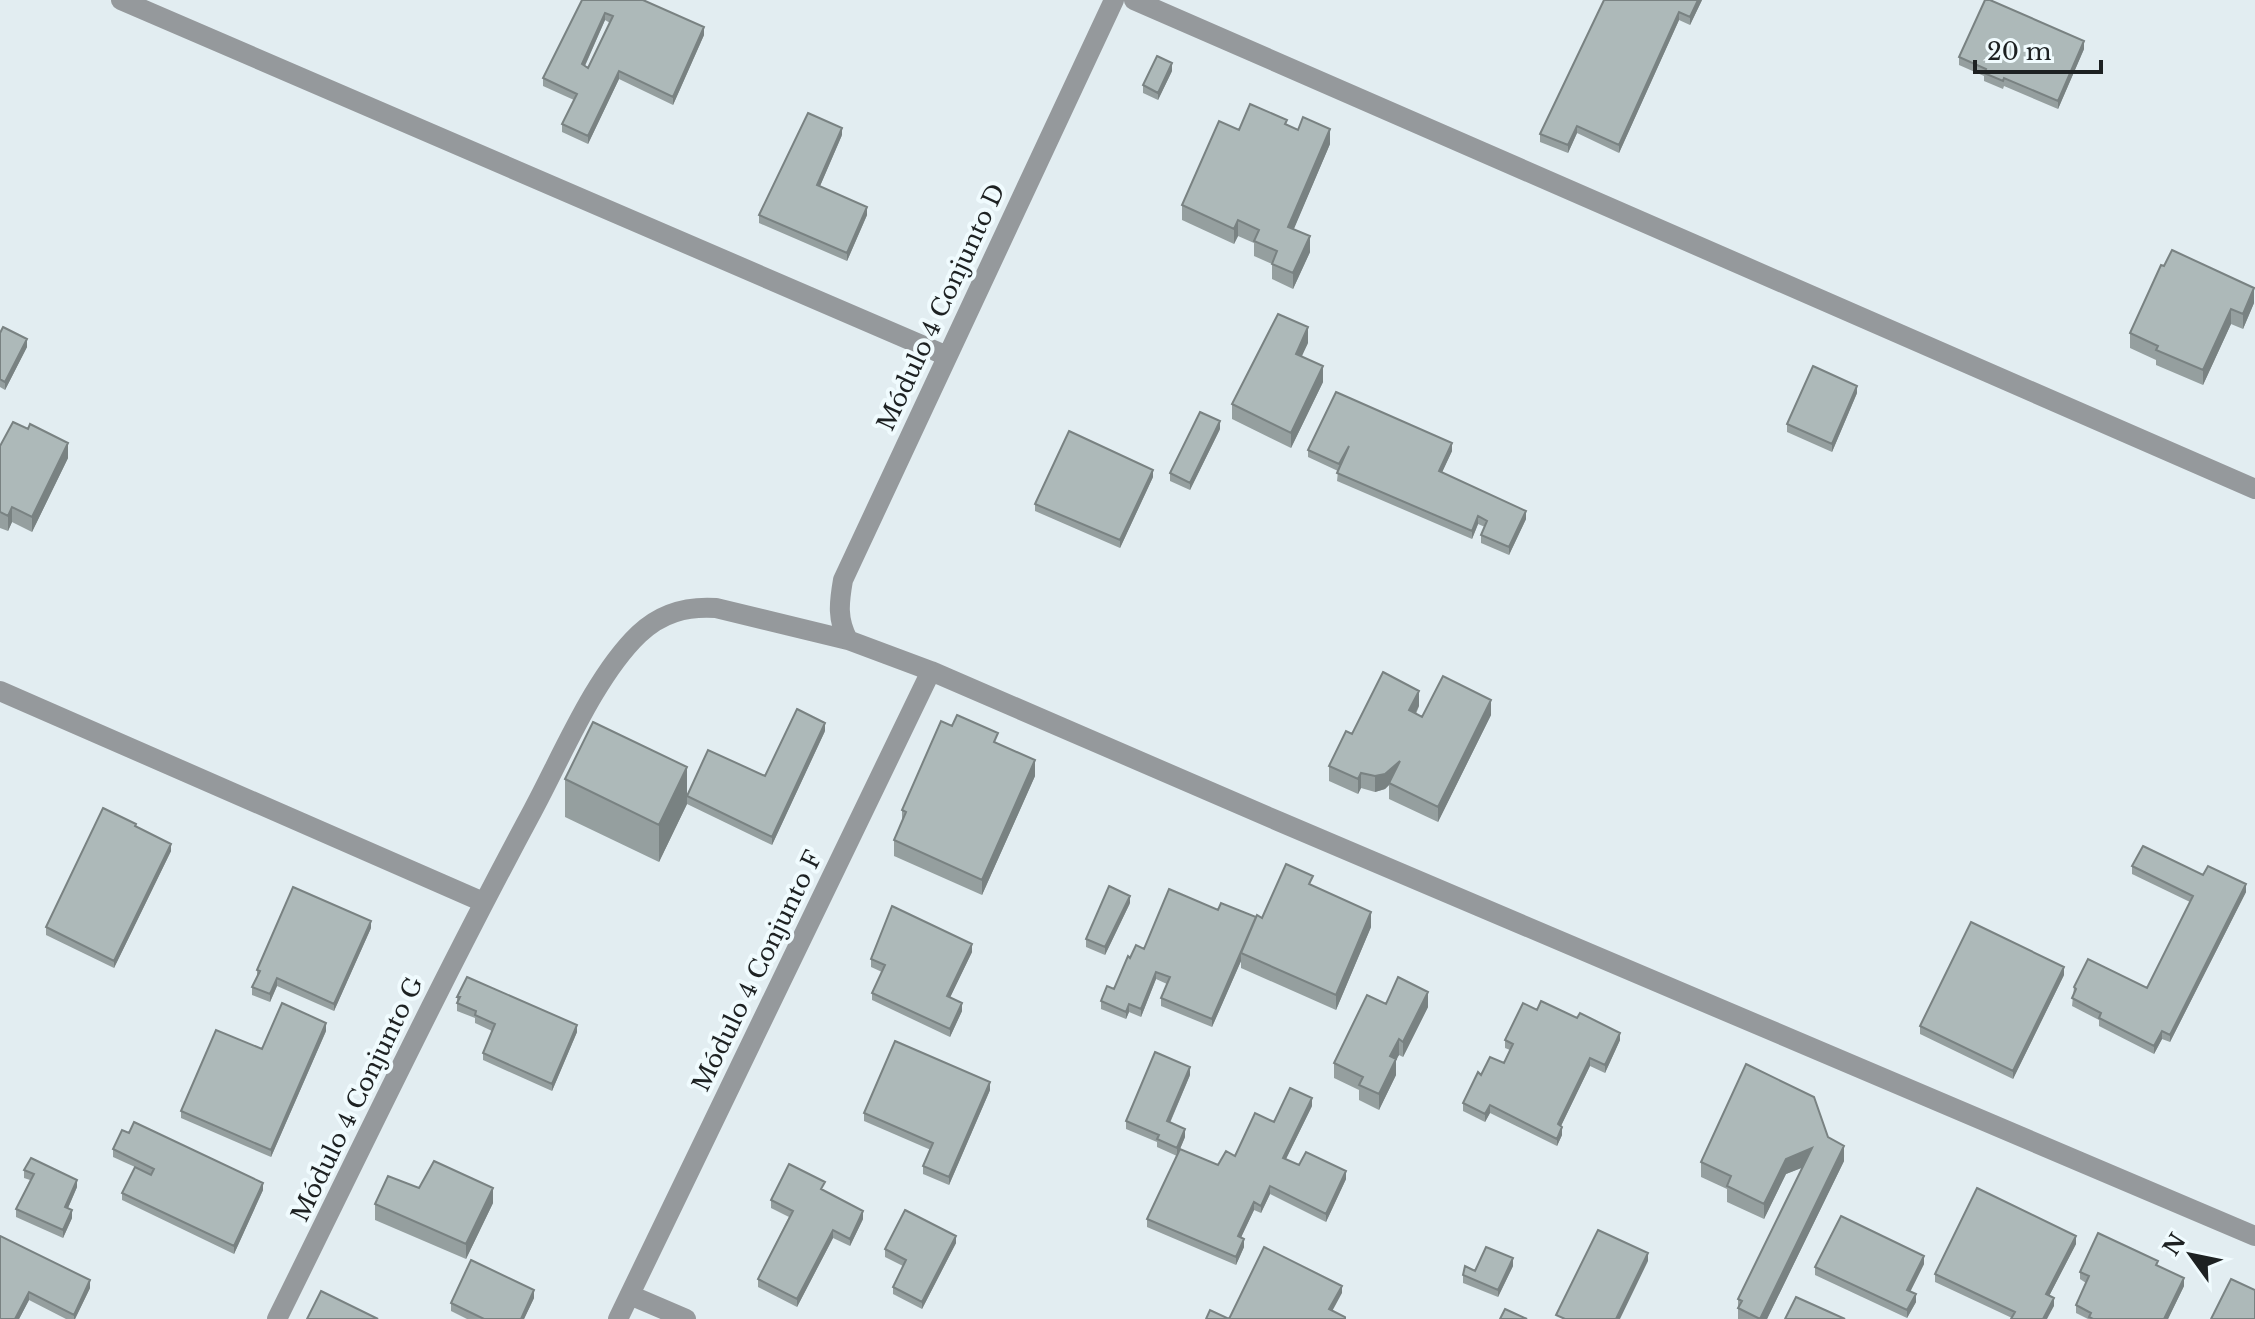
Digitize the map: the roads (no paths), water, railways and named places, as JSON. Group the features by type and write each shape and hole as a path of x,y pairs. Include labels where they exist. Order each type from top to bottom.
{"street":[{"path":"121,0 947,356"},
{"name":"Módulo 4 Conjunto D","path":"848,640 839,620 838,608 843,580 1114,0"},
{"path":"1134,0 2255,489"},
{"name":"Módulo 4 Conjunto G","path":"277,1319 483,902 608,670 639,634 662,617 684,608 716,608 848,640 931,671 2255,1236"},
{"name":"Módulo 4 Conjunto F","path":"618,1319 931,671"},
{"path":"0,691 483,902"},
{"path":"630,1295 686,1319"}]}
